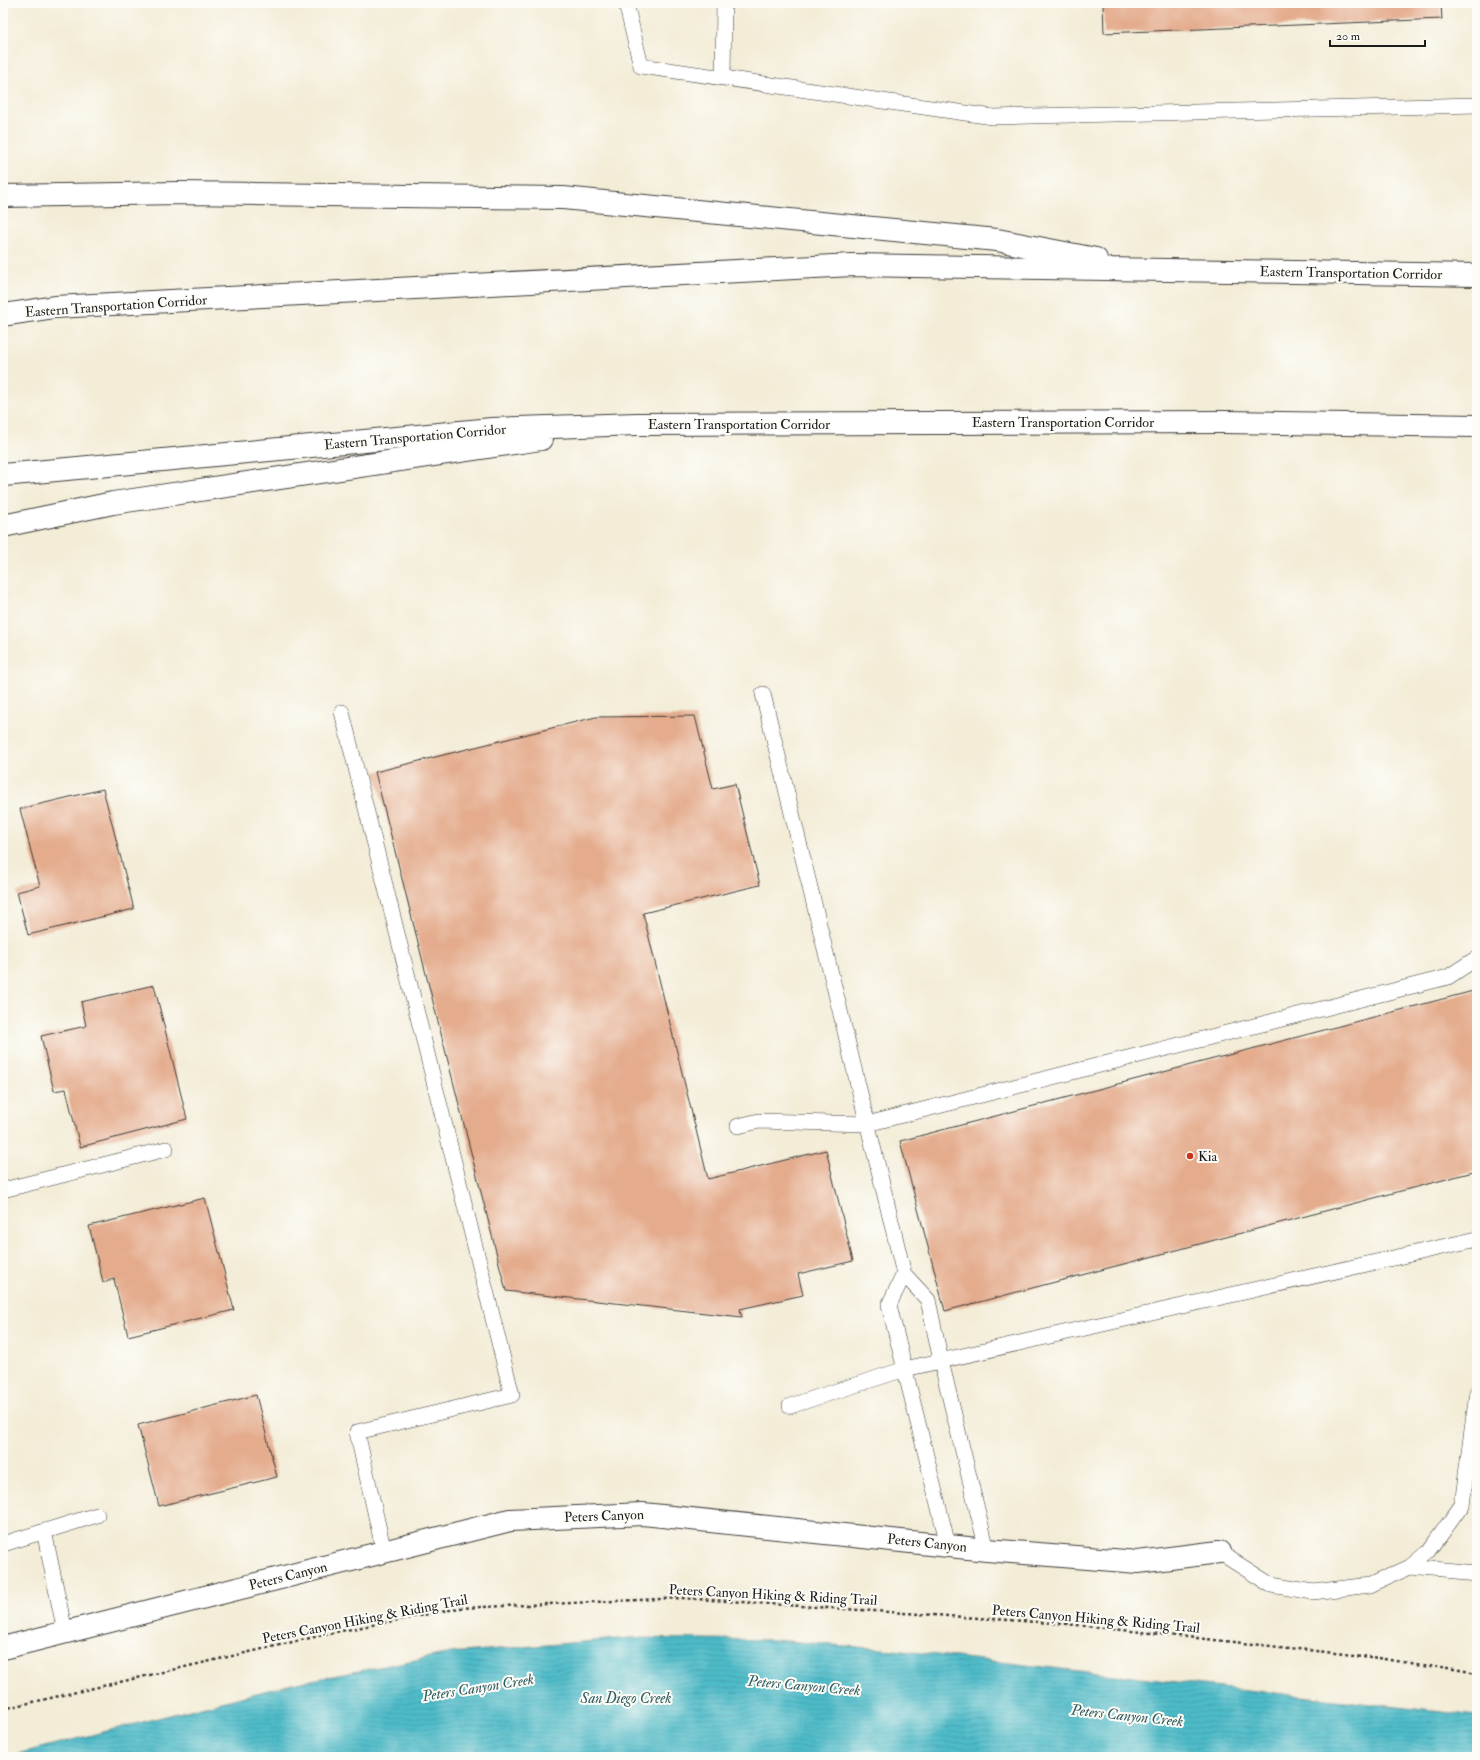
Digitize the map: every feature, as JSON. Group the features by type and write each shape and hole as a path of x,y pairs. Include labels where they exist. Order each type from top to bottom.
{"main road":[{"path":"3,196 179,193 563,198 997,240 1154,270"},
{"name":"Eastern Transportation Corridor","path":"3,315 55,307 852,266 1477,275"},
{"name":"Eastern Transportation Corridor","path":"3,475 492,429 637,424 1224,422 1477,426"},
{"path":"3,526 113,503 637,424"},
{"name":"Peters Canyon","path":"3,1648 510,1520 642,1514 988,1550 1138,1562 1219,1552"}],"lane":[{"path":"626,3 641,66 993,117 1477,105"},
{"path":"722,78 724,3"},
{"path":"763,694 904,1274 928,1300 941,1362 988,1550"},
{"path":"342,712 512,1395 356,1432 384,1552"},
{"path":"738,1126 760,1121 867,1124 1448,977 1477,958"},
{"path":"3,1190 166,1149"},
{"path":"790,1406 905,1369 1477,1239"},
{"path":"904,1274 889,1305 948,1545"},
{"path":"1219,1552 1271,1585 1313,1592 1370,1586 1410,1567 1429,1551 1462,1505 1477,1392"},
{"path":"3,1544 96,1515"},
{"path":"44,1531 65,1632"},
{"path":"1410,1567 1477,1573"}],"path":[{"name":"Peters Canyon Hiking & Riding Trail","path":"3,1709 336,1632 460,1608 682,1598 1067,1624 1381,1658 1477,1674"}],"water":[{"name":"San Diego Creek","path":"631,1638 775,1640 893,1650 1477,1716 1477,1757 5,1757 292,1684 451,1653"}],"building":[{"path":"1103,3 1441,3 1442,19 1104,33"},
{"path":"695,716 713,789 735,784 760,885 643,913 708,1179 826,1150 853,1261 798,1274 803,1295 740,1309 742,1317 506,1291 375,772 596,717"},
{"path":"103,789 134,909 28,935 17,892 40,886 20,809"},
{"path":"154,985 187,1119 80,1147 66,1089 54,1091 41,1036 86,1026 81,1002"},
{"name":"Kia","path":"1477,990 1477,1171 945,1311 900,1141"},
{"path":"205,1198 234,1310 128,1336 114,1279 103,1282 89,1226"},
{"path":"256,1395 277,1477 159,1506 138,1425"}],"place":[{"name":"Kia","path":"1190,1156"}],"water label":[{"name":"Peters Canyon Creek","path":"804,1686"},
{"name":"Peters Canyon Creek","path":"478,1688"},
{"name":"Peters Canyon Creek","path":"1127,1716"}]}
